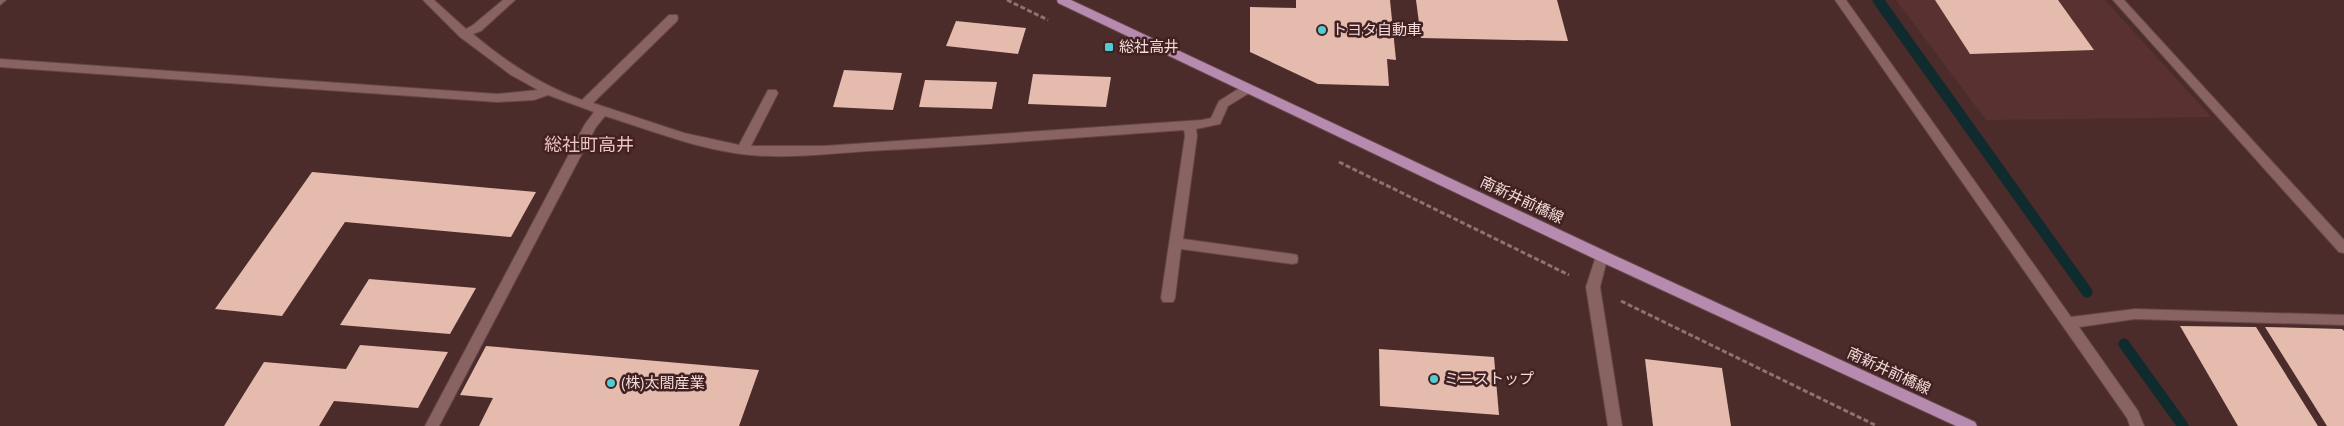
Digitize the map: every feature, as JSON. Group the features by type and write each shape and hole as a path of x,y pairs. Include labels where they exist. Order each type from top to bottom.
{"main road":[{"name":"南新井前橋線","path":"1062,0 1602,256 1970,426"}],"street":[{"path":"428,0 464,34 531,80 550,90 602,111 707,143 744,149 776,151 955,143 1216,121 1223,104 1247,88"},
{"path":"464,34 478,28 510,0"},
{"path":"1840,0 2069,323 2133,415 2137,426"},
{"path":"2118,0 2344,248"},
{"path":"585,104 673,18"},
{"path":"0,63 497,98 534,96 550,90"},
{"path":"744,149 772,93"},
{"path":"432,426 591,124 602,111"},
{"path":"1168,298 1191,136 1189,124"},
{"path":"1175,243 1292,259"},
{"path":"1602,256 1593,287 1615,426"},
{"path":"2069,323 2135,314 2344,320"}],"path":[{"path":"1006,0 1050,21"},
{"path":"1338,161 1877,426"}],"shaded area":[{"path":"1896,0 2105,0 2211,117 1986,120"}],"building":[{"name":"トヨタ自動車","path":"1296,0 1390,0 1396,60 1387,59 1389,86 1318,84 1250,52 1250,7 1296,8"},
{"path":"1416,0 1557,0 1568,41 1421,38"},
{"path":"1935,0 2058,0 2094,50 1970,54"},
{"path":"956,21 1026,28 1018,54 946,46"},
{"path":"844,70 902,73 893,110 833,107"},
{"path":"1033,74 1111,77 1106,107 1028,104"},
{"path":"925,80 997,82 992,109 919,107"},
{"path":"312,172 536,192 511,237 345,222 282,316 215,309"},
{"path":"369,279 476,288 450,334 340,325"},
{"path":"2180,326 2256,327 2318,426 2238,426"},
{"path":"2265,327 2342,329 2344,331 2344,426 2327,426"},
{"path":"360,345 448,352 418,408 334,401 319,426 224,426 264,362 346,369"},
{"name":"(株)太閤産業","path":"486,346 759,370 739,426 479,426 493,398 460,395"},
{"path":"1379,349 1494,357 1499,415 1380,406"},
{"path":"1645,359 1722,368 1731,426 1653,426"}],"waterway":[{"path":"1878,0 2087,292"},
{"path":"2124,344 2183,426"}],"place":[{"name":"トヨタ自動車","path":"1322,30"},
{"name":"総社高井","path":"1109,47"},
{"name":"ミニストップ","path":"1434,379"},
{"name":"(株)太閤産業","path":"611,383"}],"district":[{"name":"総社町高井","path":"589,145"}]}
